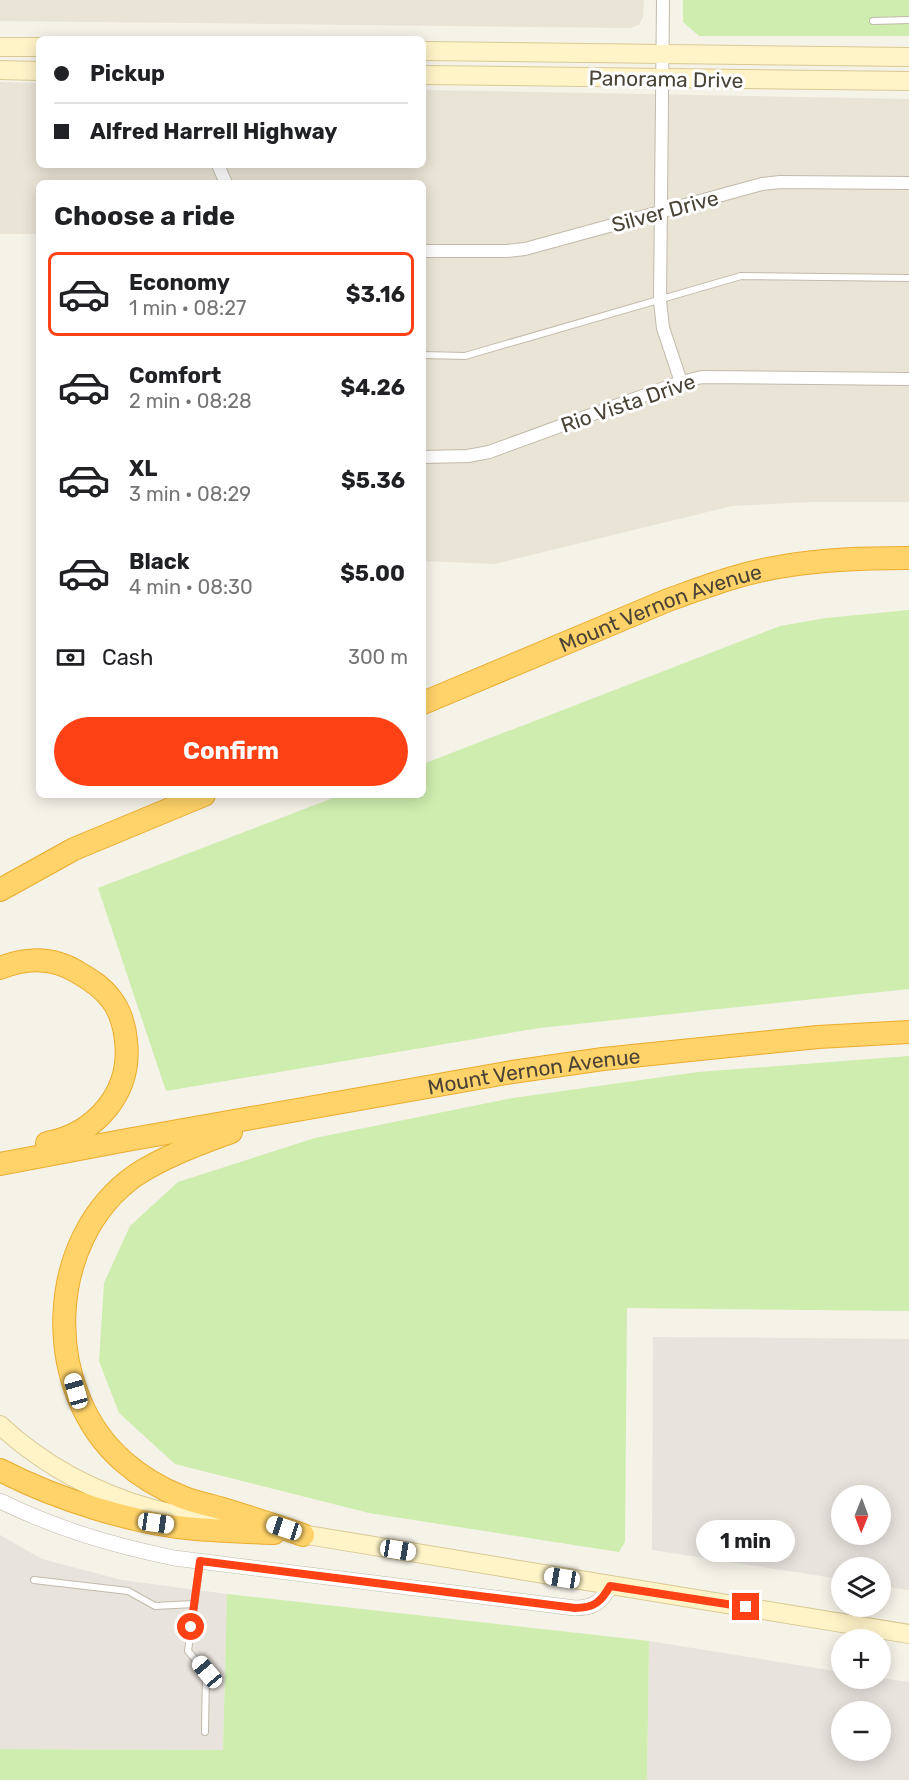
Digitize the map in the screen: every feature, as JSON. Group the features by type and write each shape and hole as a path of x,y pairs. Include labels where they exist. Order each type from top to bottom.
{"highway":[{"name":"Mount Vernon Avenue","path":"426,702 668,600 742,575 829,560 909,558"},
{"path":"0,890 74,849 197,798"},
{"path":"0,908 42,868"},
{"path":"0,968 17,961 40,959 67,965 96,983 112,1000 125,1028 128,1057 122,1082 112,1102 99,1118 80,1132 52,1142 0,1152"},
{"name":"Mount Vernon Avenue","path":"410,1090 603,1059 818,1037 909,1032"},
{"path":"0,1164 410,1090"},
{"path":"303,1534 183,1498 154,1483 124,1462 100,1436 76,1391 65,1342 64,1316 67,1289 77,1255 97,1215 136,1176 176,1154 254,1125 410,1090"},
{"path":"0,1470 87,1505 156,1523 195,1529 303,1534"}],"main road":[{"path":"0,47 36,47"},
{"name":"Panorama Drive","path":"426,51 909,57"},
{"path":"0,70 36,71"},
{"name":"Panorama Drive","path":"426,75 909,81"},
{"path":"0,1425 17,1441 63,1472 104,1493 154,1509 909,1634"}],"street":[{"path":"663,0 660,301 663,328 681,382"},
{"name":"Silver Drive","path":"426,251 525,249 762,184 780,182 909,183"},
{"name":"Rio Vista Drive","path":"426,457 468,456 489,452 681,382 702,377 909,379"},
{"path":"0,1501 36,1519 84,1536 124,1548 200,1561 575,1608 587,1608 597,1604 610,1586"}],"lane":[{"path":"873,21 909,20"},
{"path":"426,355 465,356 741,276 909,278"},
{"path":"200,1561 188,1651 207,1672 204,1732"},
{"path":"33,1580 128,1591 155,1606 194,1604"}],"shaded area":[{"path":"0,0 644,0 643,17 639,25 630,28 0,21"},
{"path":"0,82 36,83 36,168 426,168 426,90 909,99 909,502 810,502 732,506 495,564 426,561 426,180 36,180 36,234 0,234"},
{"path":"653,1337 909,1339 909,1590 891,1587 891,1557 831,1557 831,1577 652,1550"},
{"path":"0,1535 42,1559 122,1580 227,1594 223,1750 0,1749"},
{"path":"649,1641 831,1670 831,1689 891,1689 891,1679 909,1682 909,1780 647,1780"}],"green space":[{"path":"683,0 909,0 909,36 699,36 683,22"},
{"path":"909,610 909,989 539,1028 166,1091 98,888 333,798 426,798 426,763 780,626 826,618"},
{"path":"909,1056 909,1311 627,1308 625,1542 619,1552 369,1513 175,1464 119,1413 99,1361 104,1283 130,1226 178,1182 315,1138 513,1098 698,1072"},
{"path":"227,1594 649,1641 647,1780 0,1780 0,1749 223,1750"}],"route":[{"path":"191,1627 200,1561 575,1608 587,1608 597,1604 603,1599 610,1586 746,1607"}]}
